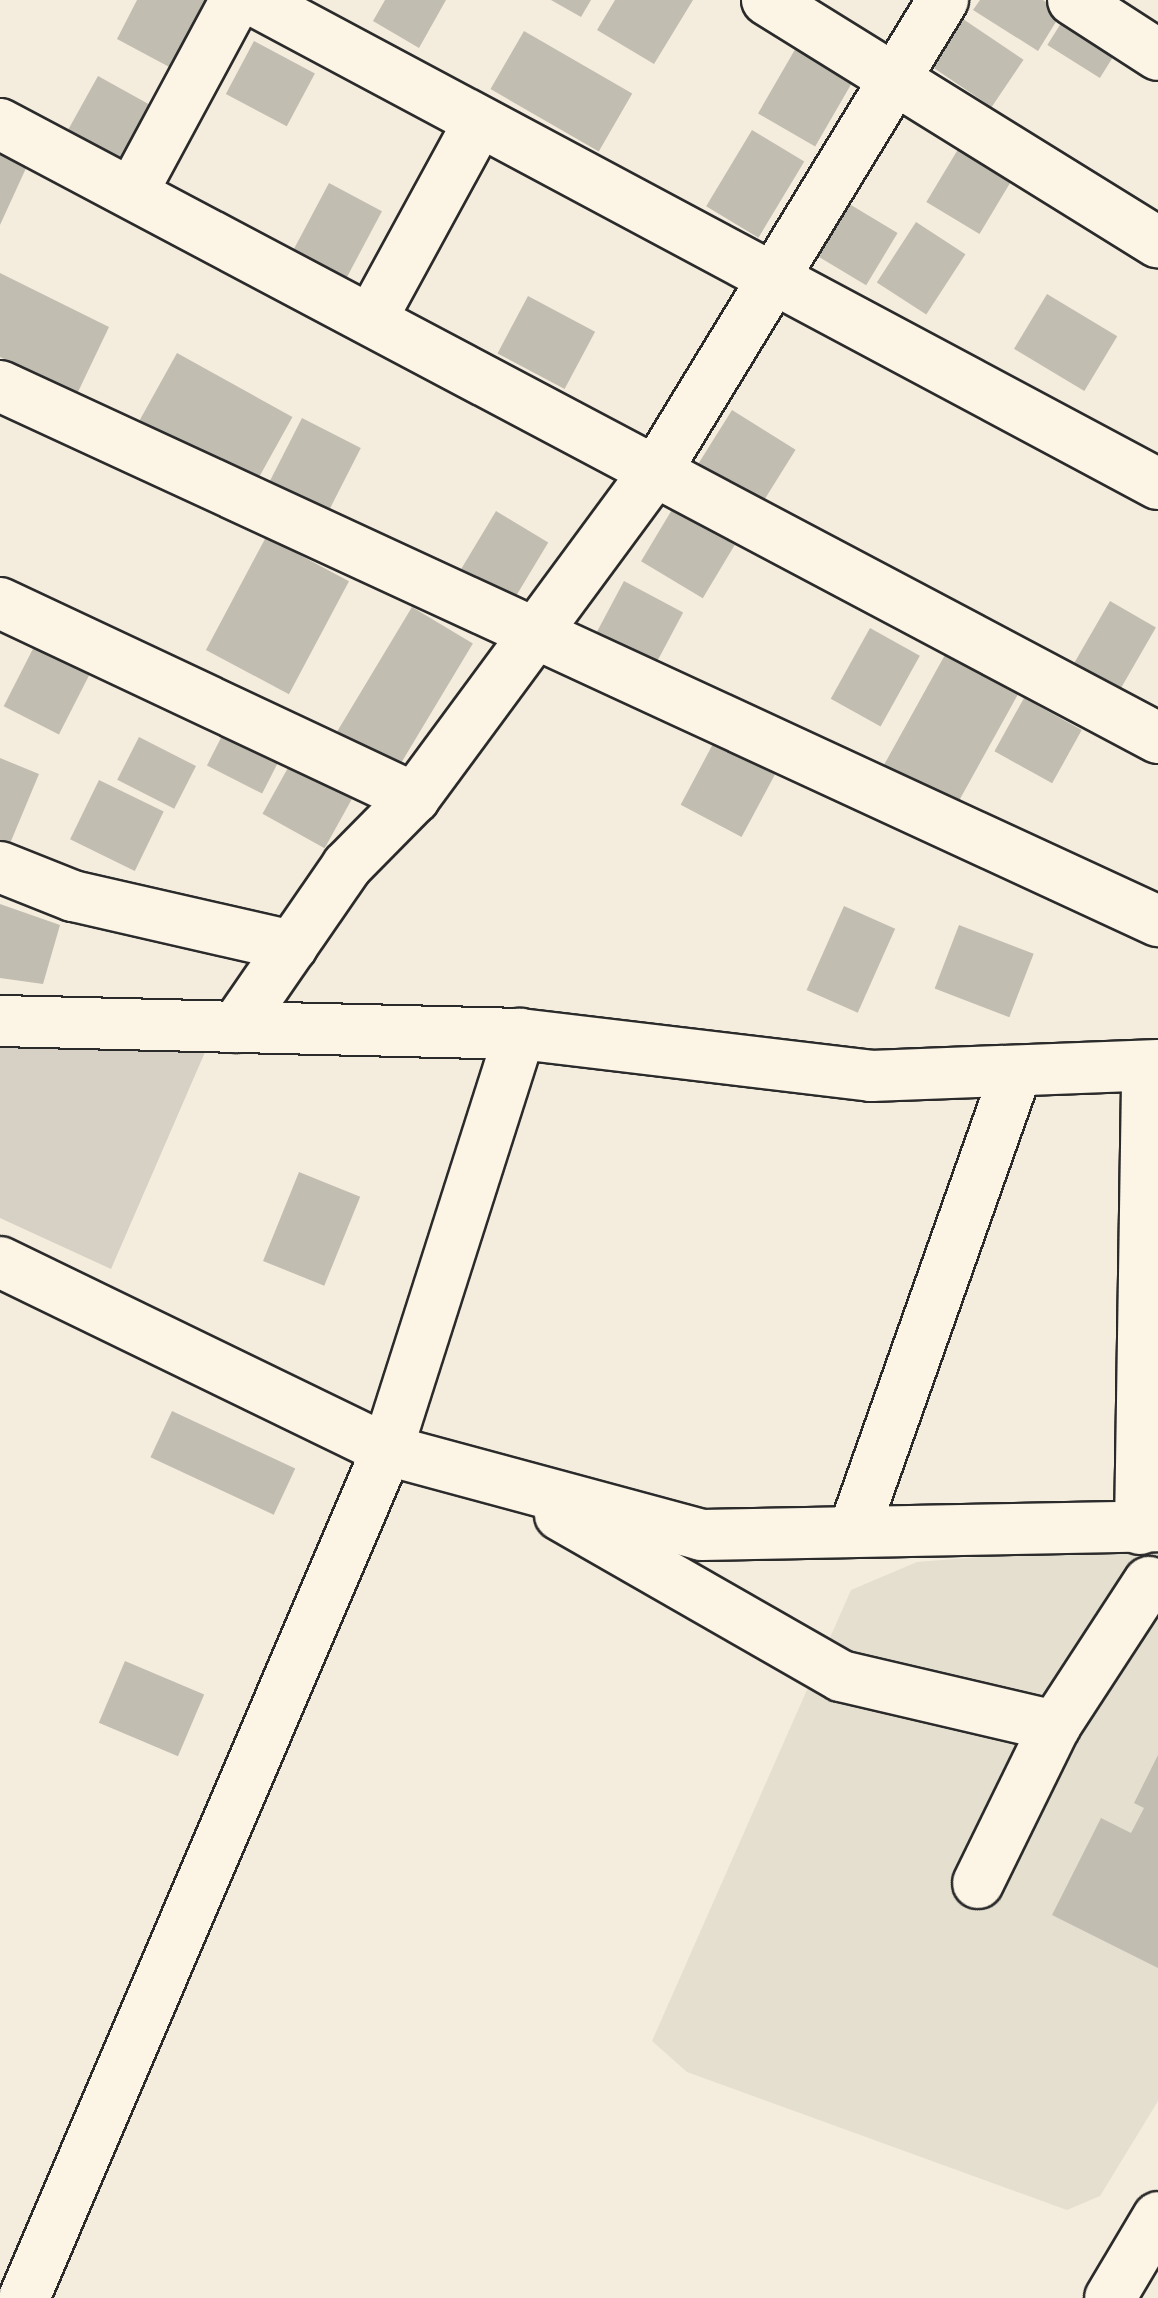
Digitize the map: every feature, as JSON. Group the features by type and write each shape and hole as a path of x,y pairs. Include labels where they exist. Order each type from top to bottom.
{"street":[{"path":"133,191 236,0"},
{"path":"253,0 772,273 1158,484"},
{"path":"767,0 893,70 1158,242"},
{"path":"236,1027 347,866 414,798 537,638 659,466 893,70 943,0"},
{"path":"1072,0 1158,55"},
{"path":"372,318 479,122"},
{"path":"0,124 659,466 1158,738"},
{"path":"0,386 537,638 1158,921"},
{"path":"0,602 414,798"},
{"path":"0,867 72,896 292,946"},
{"path":"0,1021 520,1034 871,1076 1152,1066 1149,1528 855,1526 701,1534 387,1450 0,1262"},
{"path":"24,2298 387,1450 520,1034"},
{"path":"855,1526 1016,1072"},
{"path":"494,1478 842,1676 1055,1726"},
{"path":"978,1883 1055,1726 1149,1582"},
{"path":"1110,2298 1158,2217"}],"shaded area":[{"path":"212,1036 111,1269 0,1218 0,1041"},
{"path":"1158,1543 1158,2101 1100,2196 1067,2210 687,2072 652,2041 851,1590 917,1562"}],"building":[{"path":"137,0 209,0 173,69 117,39"},
{"path":"385,0 446,0 419,48 373,21"},
{"path":"551,0 591,0 581,17"},
{"path":"615,0 693,0 654,64 597,30"},
{"path":"980,0 1043,0 1062,12 1038,51 973,10"},
{"path":"1068,12 1121,45 1100,78 1047,45"},
{"path":"963,19 1024,60 992,107 931,66"},
{"path":"524,31 632,94 599,152 490,89"},
{"path":"254,41 315,73 287,126 226,94"},
{"path":"797,46 854,79 815,147 758,114"},
{"path":"98,76 156,108 124,165 66,133"},
{"path":"752,130 804,161 758,238 706,206"},
{"path":"966,136 1019,168 979,234 926,202"},
{"path":"0,153 27,166 0,225"},
{"path":"329,183 382,211 346,279 293,251"},
{"path":"841,199 898,233 866,285 810,251"},
{"path":"916,222 965,254 926,315 877,282"},
{"path":"0,273 109,327 77,394 0,357"},
{"path":"1047,294 1117,336 1084,391 1014,349"},
{"path":"528,296 595,332 565,389 497,353"},
{"path":"177,353 292,417 255,484 140,420"},
{"path":"732,410 796,450 759,509 695,469"},
{"path":"302,418 361,448 324,519 266,489"},
{"path":"673,508 735,545 703,598 641,561"},
{"path":"496,511 548,542 510,606 458,574"},
{"path":"266,537 349,581 289,694 206,650"},
{"path":"624,581 683,612 650,674 591,643"},
{"path":"1110,601 1156,628 1118,692 1072,666"},
{"path":"412,607 473,644 398,768 337,731"},
{"path":"870,628 920,656 881,726 831,699"},
{"path":"40,635 95,663 59,734 4,706"},
{"path":"946,653 1019,693 955,809 882,768"},
{"path":"1024,698 1082,730 1052,783 994,751"},
{"path":"226,728 281,756 262,794 207,765"},
{"path":"139,737 196,766 174,809 117,780"},
{"path":"714,742 775,774 742,837 681,805"},
{"path":"294,757 356,791 325,848 262,814"},
{"path":"0,758 39,774 6,853 0,850"},
{"path":"99,780 164,812 135,871 70,839"},
{"path":"0,904 60,925 43,984 0,978"},
{"path":"844,906 895,929 858,1013 807,990"},
{"path":"959,925 1034,954 1009,1017 935,988"},
{"path":"299,1172 360,1197 324,1286 263,1261"},
{"path":"172,1411 295,1468 274,1515 150,1457"},
{"path":"125,1661 204,1695 178,1756 99,1723"},
{"path":"1158,1755 1158,1968 1052,1915 1101,1818 1131,1833 1144,1808 1134,1803"}]}
